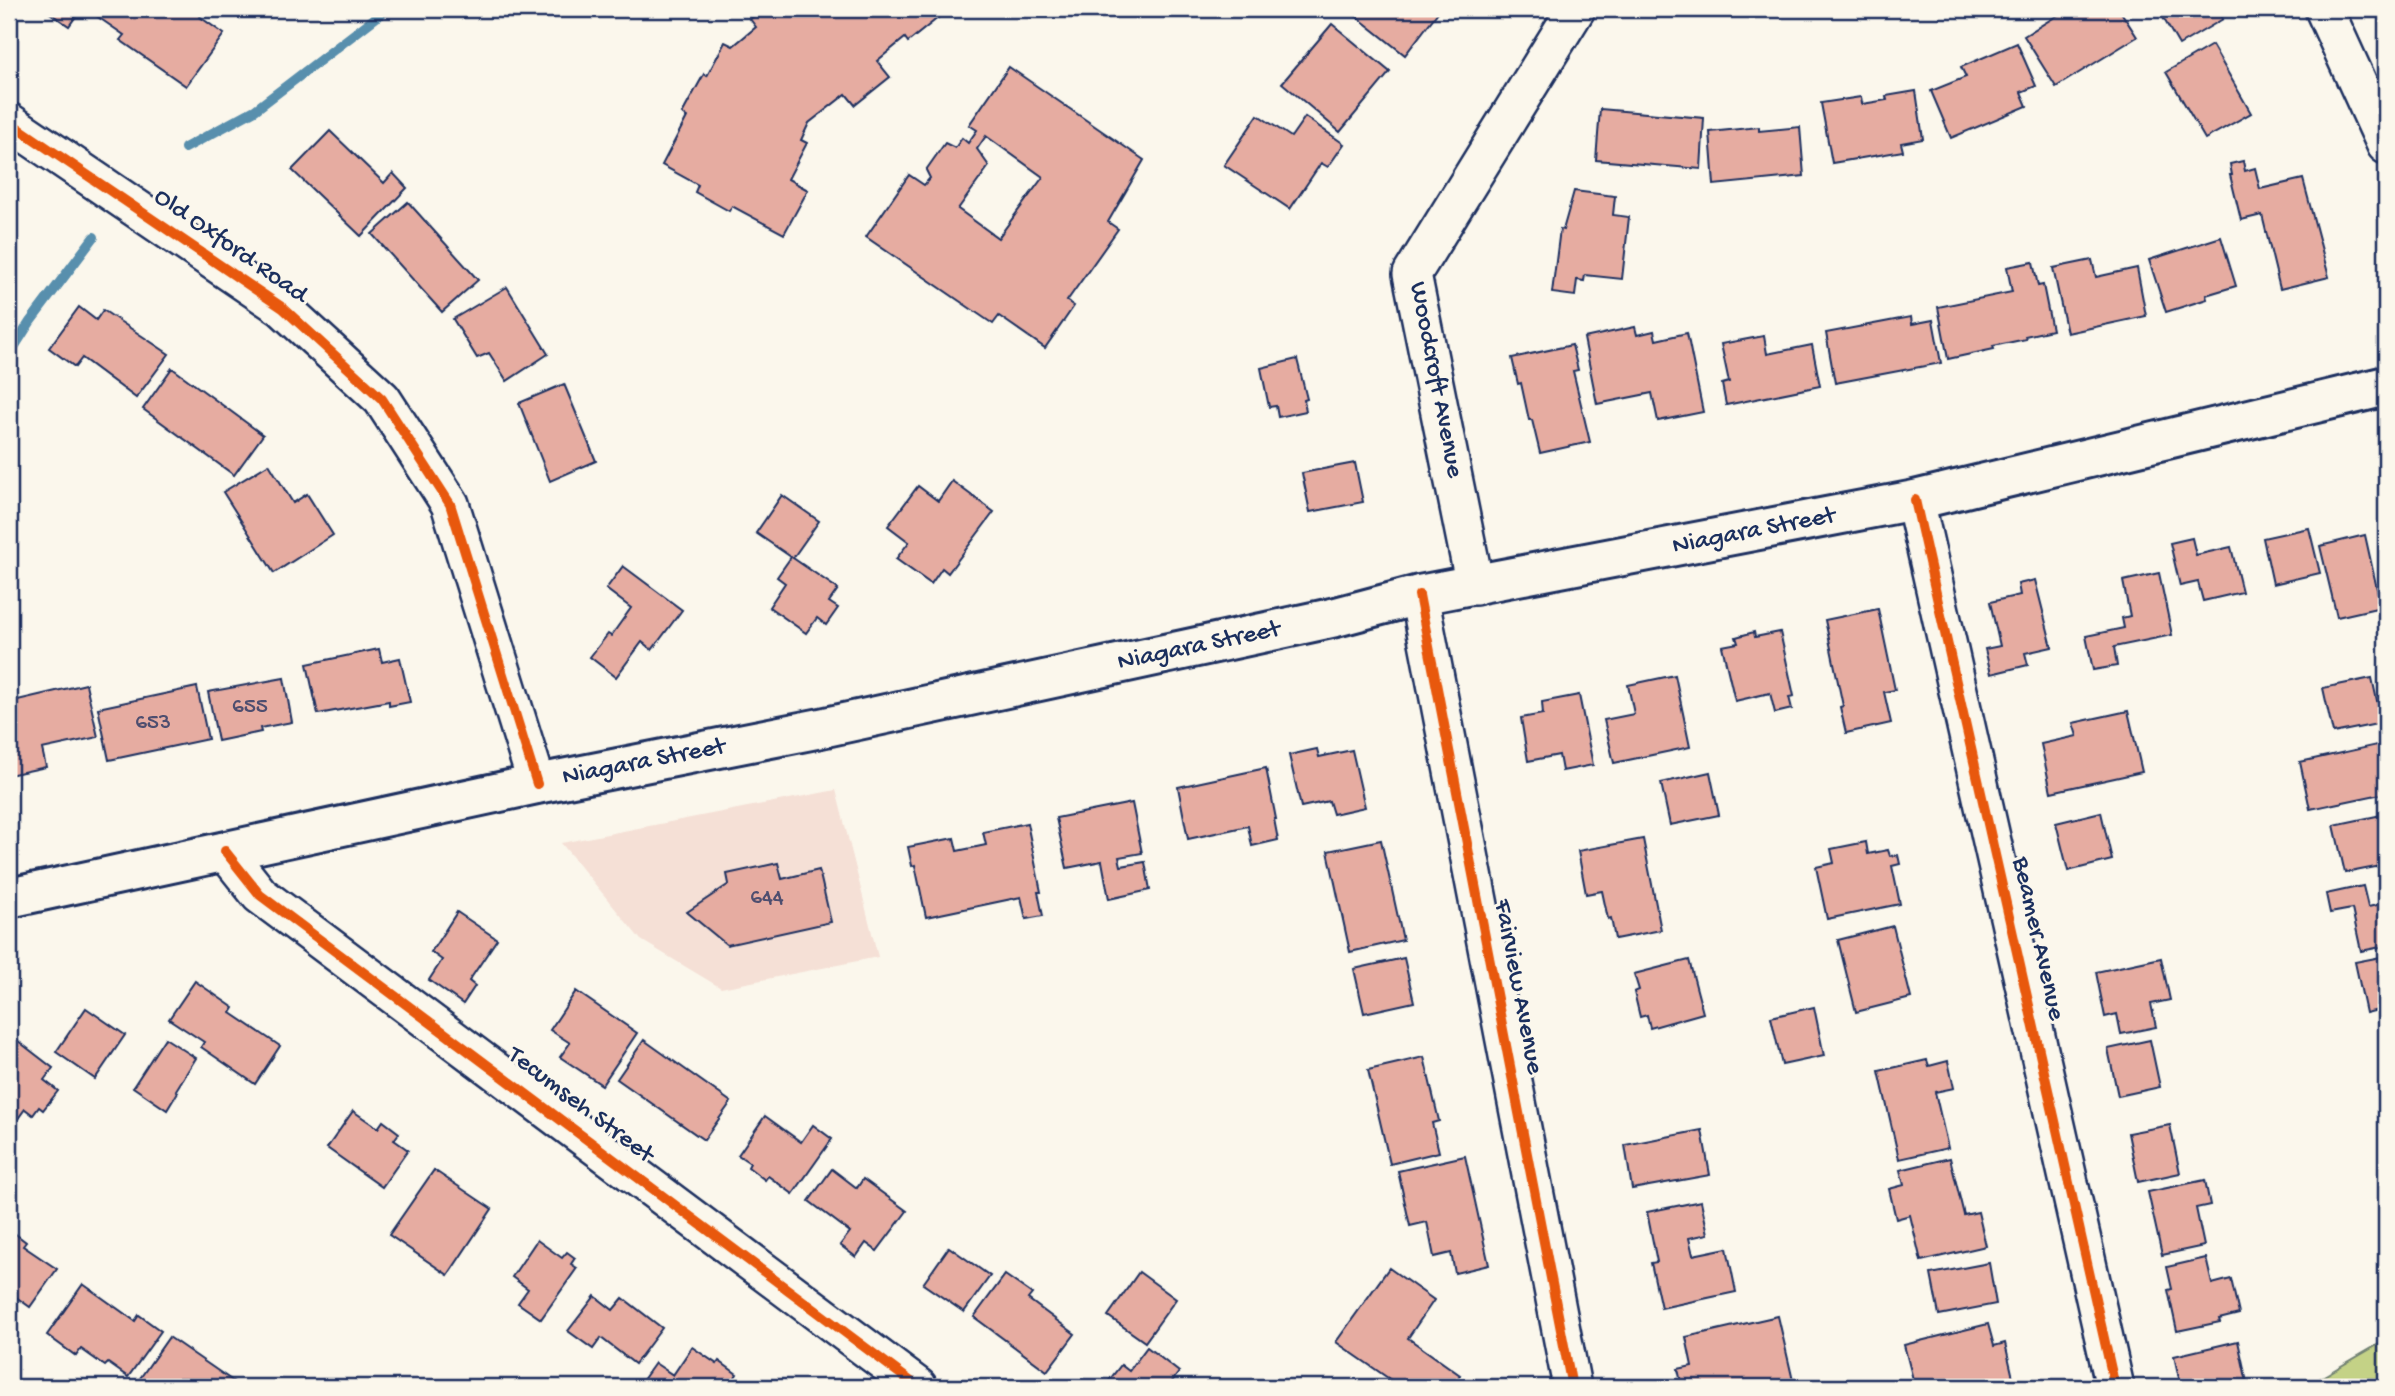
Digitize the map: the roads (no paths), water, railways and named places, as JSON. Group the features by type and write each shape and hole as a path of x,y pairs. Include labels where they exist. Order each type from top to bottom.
{"main road":[{"name":"Niagara Street","path":"9,898 537,784 821,728 1336,617 1419,595 1915,500 2386,386"}],"street":[{"name":"Woodcroft Avenue","path":"1475,586 1412,274 1576,9"},
{"path":"2324,9 2386,145"},
{"name":"Old Oxford Road","path":"9,122 283,308 382,399 450,504 537,784"},
{"name":"Beamer Avenue","path":"1915,500 2115,1387"},
{"name":"Fairview Avenue","path":"1419,595 1573,1387"},
{"name":"Tecumseh Street","path":"225,851 260,895 918,1387"}],"waterway":[{"path":"185,148 255,110 387,9"},
{"path":"9,355 30,322 94,237"}]}
